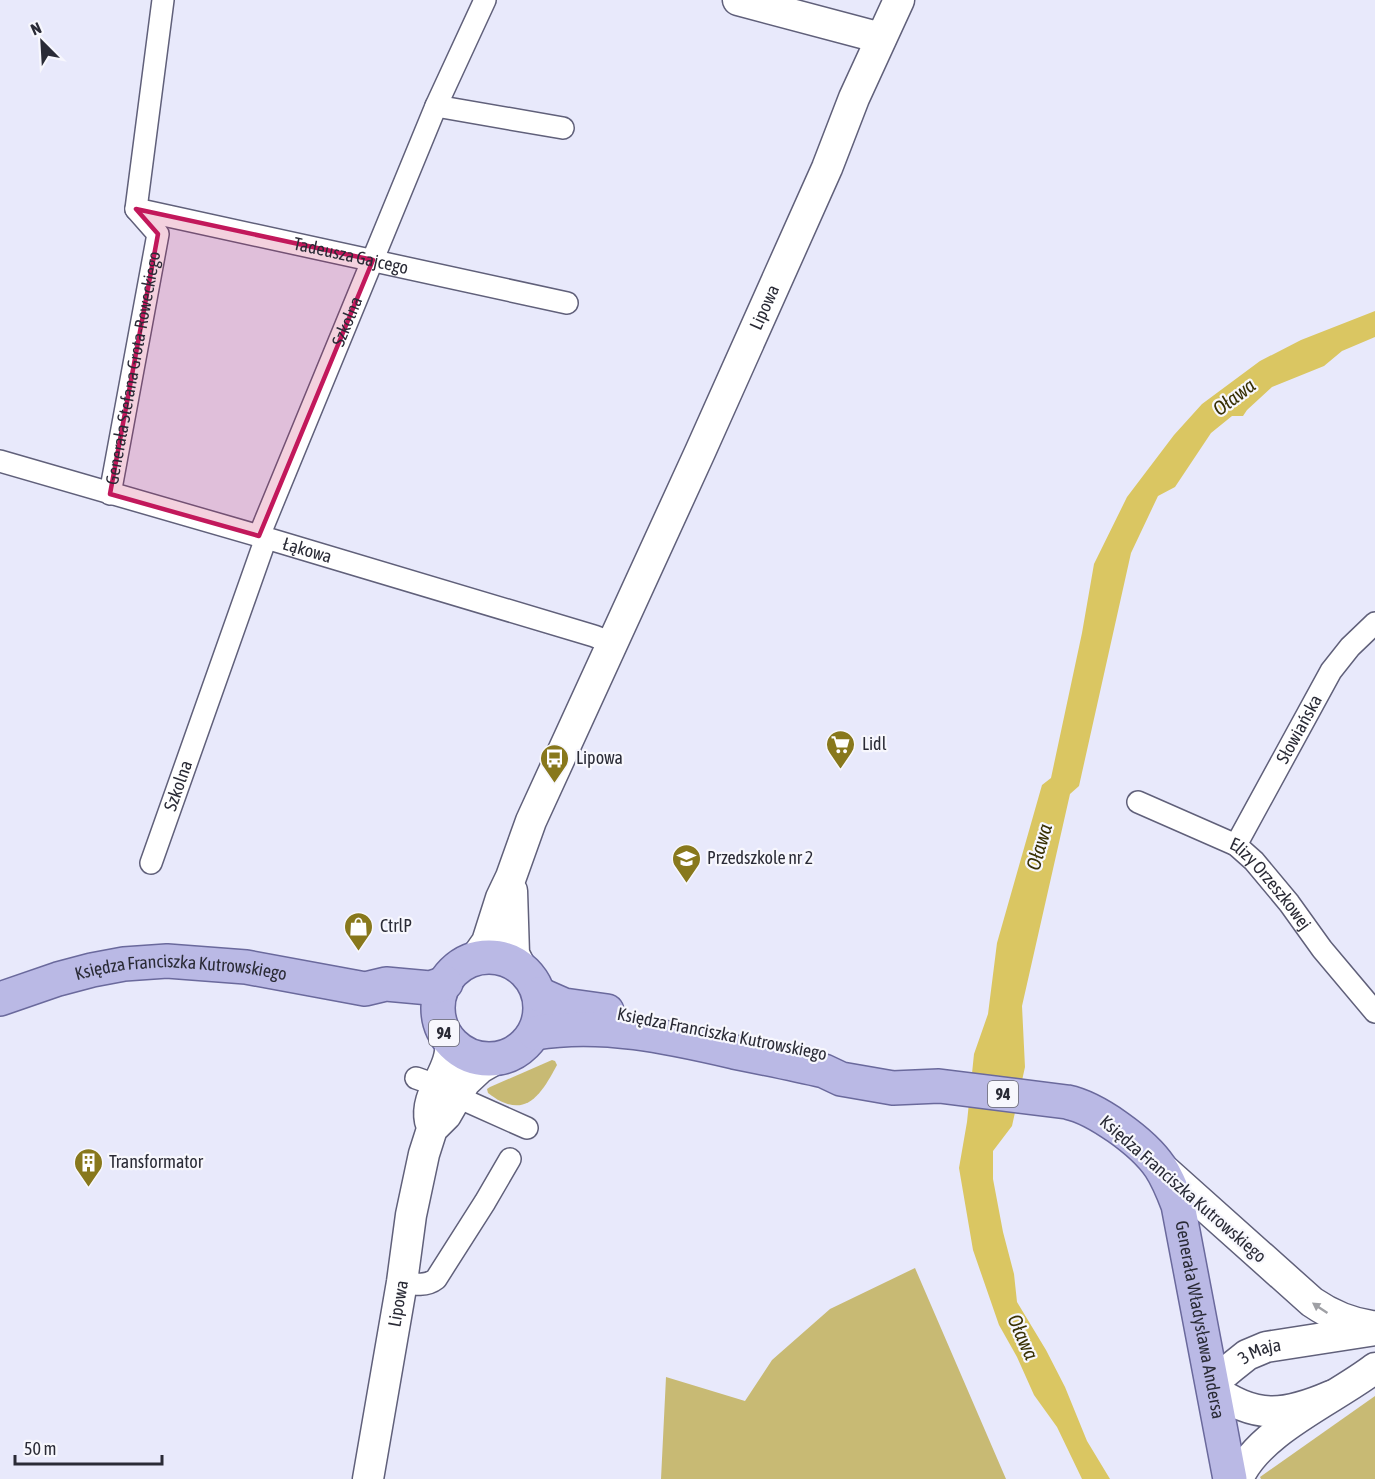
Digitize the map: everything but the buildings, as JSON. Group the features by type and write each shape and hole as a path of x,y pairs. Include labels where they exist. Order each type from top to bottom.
{"main road":[{"name":"94","path":"475,959 499,958 530,981"},
{"path":"446,983 456,970 475,959"},
{"name":"Księdza Franciszka Kutrowskiego","path":"0,999 92,970 124,964 167,961 246,967 365,989 386,984 430,988 446,983"},
{"path":"494,1059 518,1051 534,1033 541,1007 530,981"},
{"name":"Księdza Franciszka Kutrowskiego","path":"530,981 564,1005 620,1012 826,1054 897,1071 939,1086"},
{"name":"94","path":"446,983 441,992 438,1007 445,1032 459,1050 469,1056 494,1059"},
{"name":"Księdza Franciszka Kutrowskiego","path":"365,989 380,1001 420,1011 445,1032"},
{"name":"Księdza Franciszka Kutrowskiego","path":"534,1033 569,1028 628,1031 678,1039 785,1062 824,1071 842,1079 893,1088 939,1086 1078,1104 1107,1119 1159,1166"},
{"name":"Generała Władysława Andersa","path":"1159,1166 1178,1205 1230,1479"}],"street":[{"path":"136,209 164,0"},
{"name":"Szkolna","path":"151,863 263,537 436,106 485,0"},
{"path":"738,0 881,38"},
{"name":"Lipowa","path":"475,959 487,942 501,898 531,821 827,168 854,98 899,0"},
{"path":"436,106 563,128"},
{"name":"Tadeusza Gajcego","path":"136,209 567,303"},
{"name":"Generała Stefana Grota-Roweckiego","path":"110,494 158,234 136,209"},
{"name":"Łąkowa","path":"0,462 583,632 612,644"},
{"name":"Słowiańska","path":"1236,845 1332,671 1350,647 1375,622"},
{"name":"Elizy Orzeszkowej","path":"1138,802 1236,845 1254,861 1289,903 1322,949 1373,1005"},
{"name":"Lipowa","path":"511,877 514,954 530,981"},
{"name":"Lipowa","path":"432,1130 429,1114 430,1102 451,1052 445,1032"},
{"name":"Lipowa","path":"368,1479 421,1165 432,1130 446,1115 469,1076 494,1059"},
{"path":"462,1099 527,1128"},
{"path":"402,1282 417,1284 436,1279 510,1159"},
{"name":"Księdza Franciszka Kutrowskiego","path":"1159,1166 1312,1302 1329,1314 1375,1328"},
{"name":"3 Maja","path":"1212,1388 1220,1377 1247,1355 1266,1347 1375,1328"},
{"path":"1238,1479 1251,1458 1274,1436 1375,1368"},
{"path":"1212,1388 1222,1395 1261,1412 1277,1413 1307,1407 1331,1396"}],"highlighted area":[{"path":"136,209 373,260 259,536 110,494 158,234"}],"shaded area":[{"path":"552,1060 557,1065 544,1087 530,1102 512,1105 488,1093 487,1089 490,1087"},
{"path":"915,1268 1006,1479 661,1479 666,1377 745,1401 772,1360 830,1309"},
{"path":"1375,1396 1375,1479 1261,1479 1260,1477"}],"water":[{"name":"Oława","path":"1375,311 1375,337 1342,351 1324,366 1272,387 1243,416 1232,416 1211,433 1175,487 1158,496 1131,553 1079,786 1070,794 1022,1006 1025,1067 1012,1126 993,1151 993,1179 1014,1274 1017,1302 1046,1350 1065,1387 1087,1441 1110,1479 1082,1479 1057,1427 1034,1395 999,1325 973,1250 959,1168 967,1122 974,1054 988,1014 997,943 1042,785 1051,778 1082,633 1094,564 1127,497 1174,435 1202,404 1260,361 1301,340"}],"place":[{"name":"Lidl","path":"841,770"},
{"name":"Lipowa","path":"555,784"},
{"name":"Przedszkole nr 2","path":"686,884"},
{"name":"CtrlP","path":"359,952"},
{"name":"Transformator","path":"88,1188"}]}
